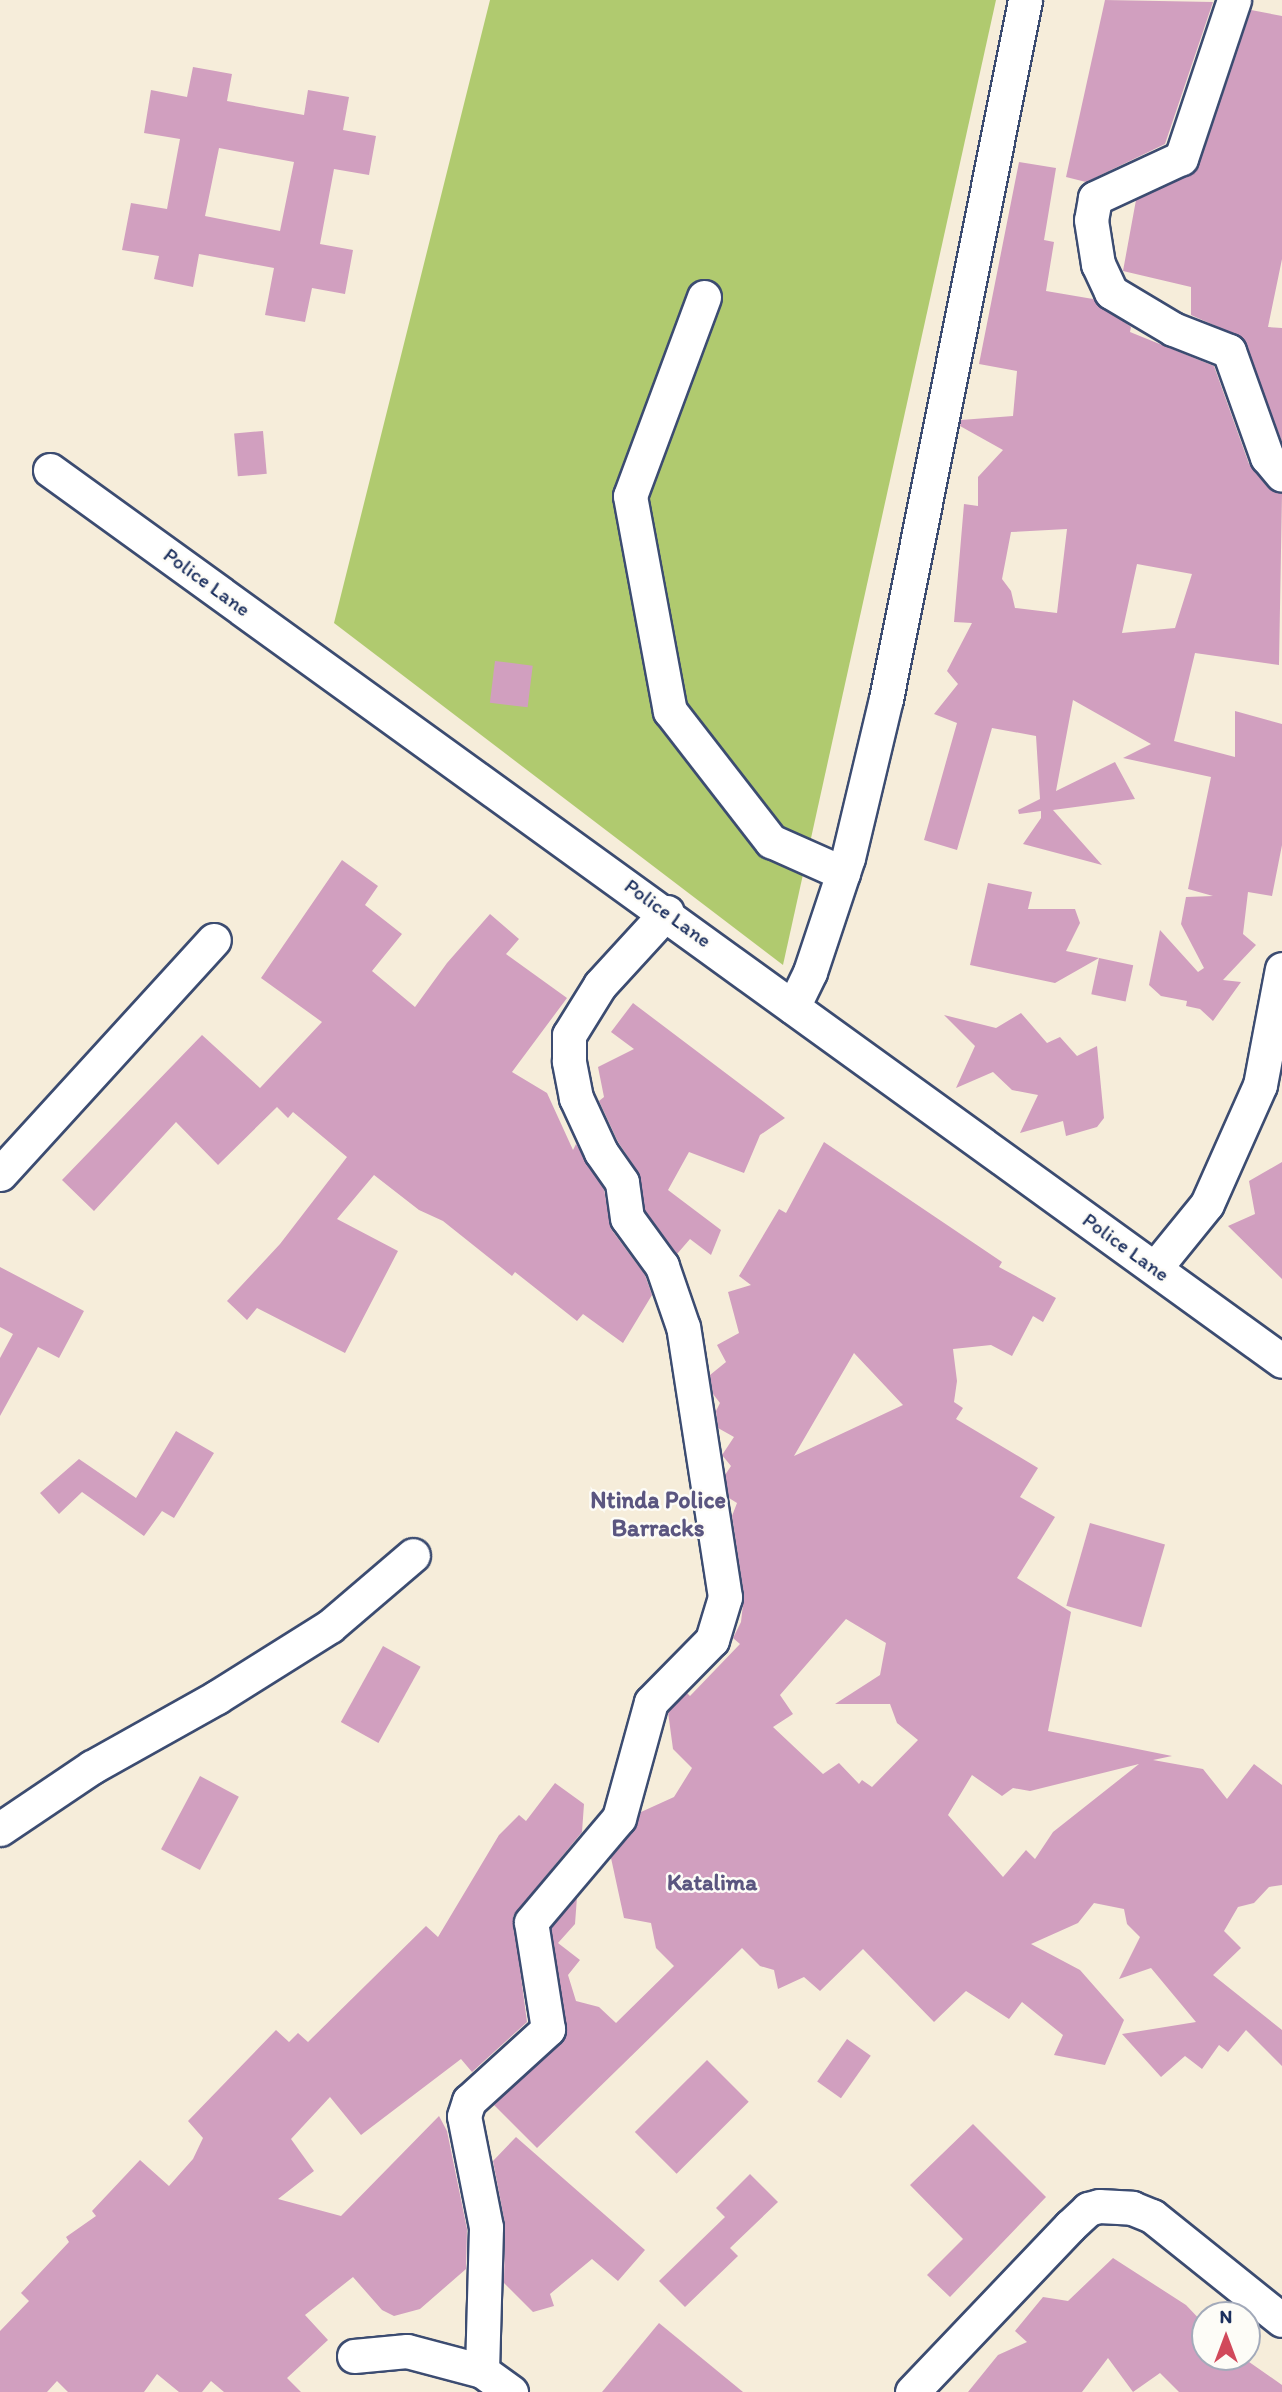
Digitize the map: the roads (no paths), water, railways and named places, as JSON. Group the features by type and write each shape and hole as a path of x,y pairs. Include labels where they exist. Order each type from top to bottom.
{"street":[{"path":"793,1007 810,972 843,873 886,699 1024,0"},
{"path":"1234,0 1181,158 1095,198 1091,220 1098,264 1111,292 1172,329 1229,351 1267,457 1282,475"},
{"path":"704,297 630,496 670,711 771,841 843,873"},
{"name":"Police Lane","path":"50,470 667,912 793,1007 1282,1361"},
{"path":"482,2371 486,2228 464,2116 469,2101 548,2029 531,1922 619,1818 651,1702 712,1640 725,1597 683,1327 662,1266 628,1218 622,1182 601,1152 576,1098 569,1061 569,1035 600,985 667,912"},
{"path":"0,1174 214,940"},
{"path":"1155,1268 1207,1204 1260,1085 1282,969"},
{"path":"0,1829 92,1767 330,1626 413,1555"},
{"path":"912,2392 1070,2226 1099,2206 1132,2208 1152,2216 1282,2319"},
{"path":"354,2356 407,2351 482,2371 512,2392"}],"district":[{"name":"Ntinda Police Barracks","path":"658,1514"},
{"name":"Katalima","path":"712,1882"}]}
